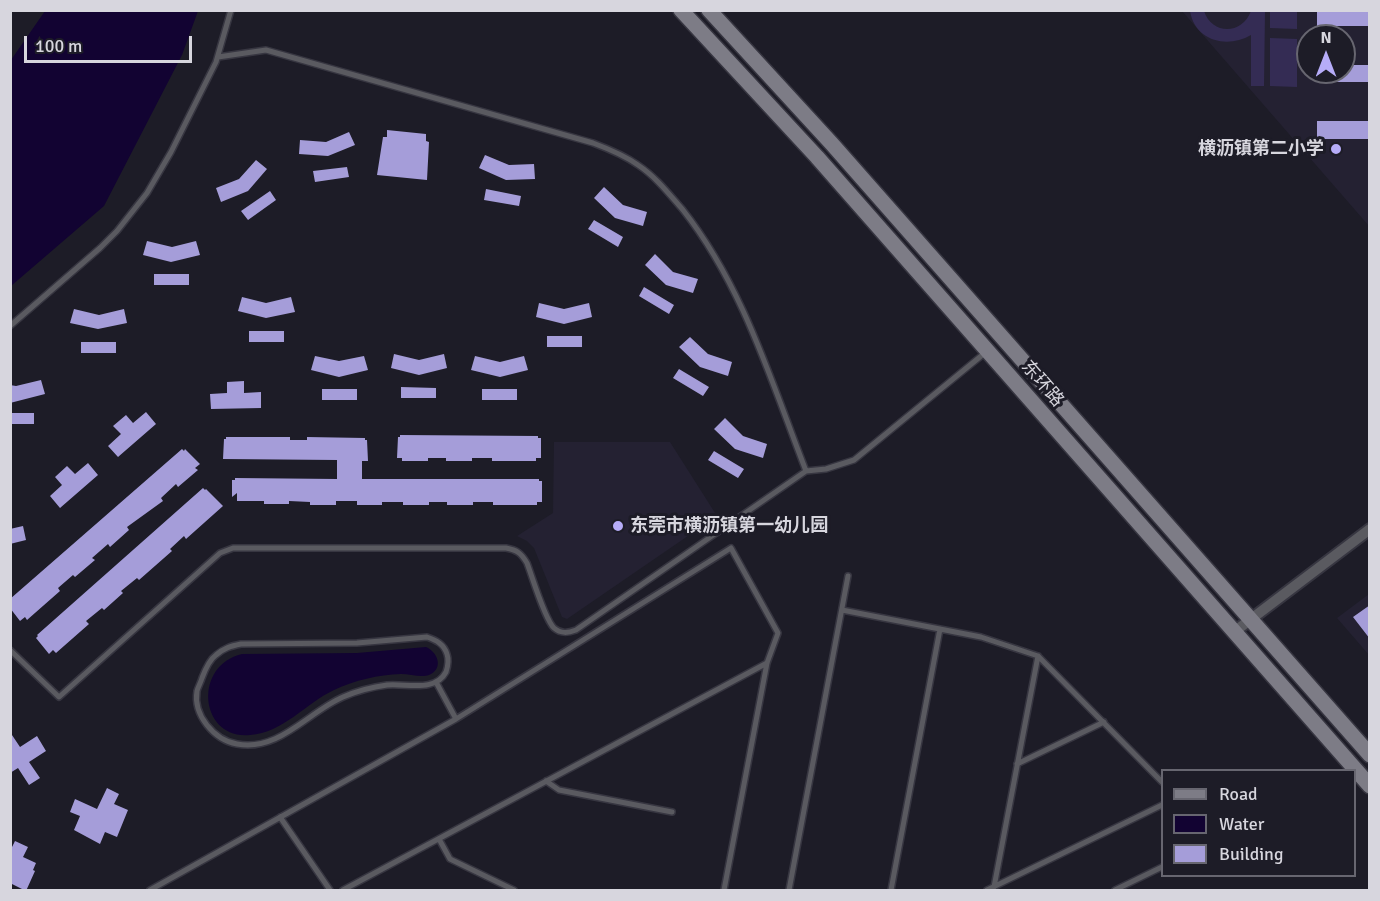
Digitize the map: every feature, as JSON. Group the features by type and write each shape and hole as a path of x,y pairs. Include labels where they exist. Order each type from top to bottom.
{"main road":[{"name":"东环路","path":"681,10 817,157 1355,769"},
{"name":"东环路","path":"709,10 832,144 1370,755"},
{"name":"东环路","path":"1356,770 1370,786"}],"street":[{"path":"1234,632 1370,529"}],"lane":[{"path":"10,326 100,248 132,213 159,173 218,57 231,10"},
{"path":"218,57 266,50 593,143 617,152 639,166 659,183 684,212 728,278 748,320 806,471"},
{"path":"10,650 59,697 220,553 233,548 515,549 527,563 551,625 556,630 570,632 806,471 836,467 854,460 987,351"},
{"path":"150,891 456,719 731,548 778,633 767,663 724,891"},
{"path":"789,891 848,576"},
{"path":"842,610 981,637 1038,656 1161,781"},
{"path":"891,891 940,629"},
{"path":"427,637 441,644 448,658 445,674 436,682 425,686 387,685 358,691 331,702 280,737 250,746 222,739 211,730 198,706 197,692 205,669 214,656 226,647 241,644 357,644 427,637"},
{"path":"994,887 1038,656"},
{"path":"343,891 767,663"},
{"path":"436,682 456,719"},
{"path":"1017,764 1104,722"},
{"path":"546,782 559,790 672,812"},
{"path":"987,891 1161,805"},
{"path":"280,817 330,891"},
{"path":"439,839 450,859 514,891"},
{"path":"1115,891 1161,868"}],"shaded area":[{"name":"横沥镇第二小学","path":"1182,11 1369,11 1369,226"},
{"path":"1190,11 1204,11 1213,24 1227,29 1241,25 1251,11 1265,11 1264,86 1251,86 1251,35 1232,41 1213,40 1198,29"},
{"path":"1270,11 1297,11 1296,29 1270,28"},
{"path":"1270,38 1296,39 1297,87 1270,86"},
{"name":"东莞市横沥镇第一幼儿园","path":"554,442 670,442 717,516 567,619 562,617 534,548 517,536 553,513"},
{"path":"1369,594 1369,655 1337,618"}],"water":[{"path":"45,11 198,11 182,55 104,206 11,286 11,60"},
{"path":"426,647 434,653 438,661 437,669 429,675 392,675 350,683 324,696 284,723 262,733 250,735 233,733 221,726 212,715 208,701 209,686 215,672 226,661 242,654 357,653"}],"building":[{"path":"1317,10 1370,10 1370,26 1317,24"},
{"path":"1356,65 1370,65 1370,82 1356,82"},
{"path":"1317,121 1370,121 1370,139 1317,139"},
{"path":"387,130 426,134 426,141 429,142 427,180 377,175 383,137 387,137"},
{"path":"349,132 355,145 328,156 299,154 300,140 326,142"},
{"path":"485,155 509,165 534,164 535,179 506,180 479,168"},
{"path":"256,160 267,169 248,191 221,202 216,188 239,179"},
{"path":"347,167 349,177 315,182 313,171"},
{"path":"604,187 623,205 647,212 643,226 615,218 594,198"},
{"path":"486,189 521,196 519,206 484,200"},
{"path":"270,191 276,200 248,220 241,211"},
{"path":"594,220 623,237 618,247 588,229"},
{"path":"147,241 172,247 196,241 200,255 171,262 143,255"},
{"path":"655,254 673,272 698,279 693,293 666,285 645,265"},
{"path":"154,274 189,274 189,285 154,285"},
{"path":"644,287 674,305 669,314 639,296"},
{"path":"242,297 266,303 291,297 295,312 266,318 238,311"},
{"path":"539,303 564,309 589,303 592,317 564,324 536,317"},
{"path":"74,309 99,315 124,309 127,323 98,329 70,323"},
{"path":"249,331 284,331 284,342 249,342"},
{"path":"547,336 582,336 582,347 547,347"},
{"path":"690,337 708,354 732,362 728,376 700,367 679,347"},
{"path":"81,342 116,342 116,353 81,353"},
{"path":"394,354 419,360 444,354 447,368 419,375 391,368"},
{"path":"315,356 339,361 364,356 368,370 339,377 311,370"},
{"path":"475,356 500,362 524,356 528,370 500,377 471,370"},
{"path":"679,369 709,387 703,396 673,378"},
{"path":"41,380 45,394 10,403 10,385 16,386"},
{"path":"244,381 244,393 261,392 261,408 211,409 210,394 227,393 227,382"},
{"path":"401,387 436,388 436,398 401,398"},
{"path":"322,389 357,389 357,400 322,400"},
{"path":"482,389 517,389 517,400 482,400"},
{"path":"146,412 156,424 118,457 108,446 121,434 113,426 126,415 133,423"},
{"path":"10,413 34,413 34,424 10,424"},
{"path":"725,418 743,436 767,444 763,458 735,449 714,429"},
{"path":"400,435 538,436 541,438 541,458 536,458 536,461 492,461 492,458 472,458 472,461 446,461 446,458 428,458 428,461 402,461 402,458 397,458"},
{"path":"226,437 290,437 290,440 307,440 307,437 365,438 368,461 362,461 362,479 539,479 542,481 542,502 537,502 537,505 493,505 493,502 473,502 473,505 447,505 447,502 429,502 429,505 403,505 403,502 382,502 382,505 357,505 357,501 336,501 336,505 310,505 310,502 289,501 289,504 264,504 264,501 237,501 237,493 232,497 232,480 235,478 337,479 337,460 223,459"},
{"path":"182,449 184,451 185,449 200,464 195,468 198,470 178,487 176,484 161,498 163,501 127,527 129,530 110,547 108,544 92,558 95,560 58,588 60,591 27,620 25,617 20,621 10,608 10,599"},
{"path":"714,451 744,469 738,478 708,460"},
{"path":"88,463 98,475 60,508 50,496 62,485 55,477 67,466 75,474"},
{"path":"203,488 223,506 186,539 184,536 170,549 172,551 139,580 137,578 121,591 123,593 104,610 102,608 86,621 89,624 56,653 53,650 49,654 36,638 37,635"},
{"path":"23,526 26,540 10,544 10,529"},
{"path":"1370,605 1370,639 1353,617"},
{"path":"10,732 20,747 37,736 46,751 29,762 40,778 29,785 18,768 10,773"},
{"path":"107,788 119,794 114,804 128,810 117,837 105,832 100,844 74,830 80,816 70,812 75,799 97,809"},
{"path":"15,841 28,847 23,857 36,863 26,891 10,883 10,851"}],"place":[{"name":"横沥镇第二小学","path":"1336,149"},
{"name":"东莞市横沥镇第一幼儿园","path":"618,526"}]}
